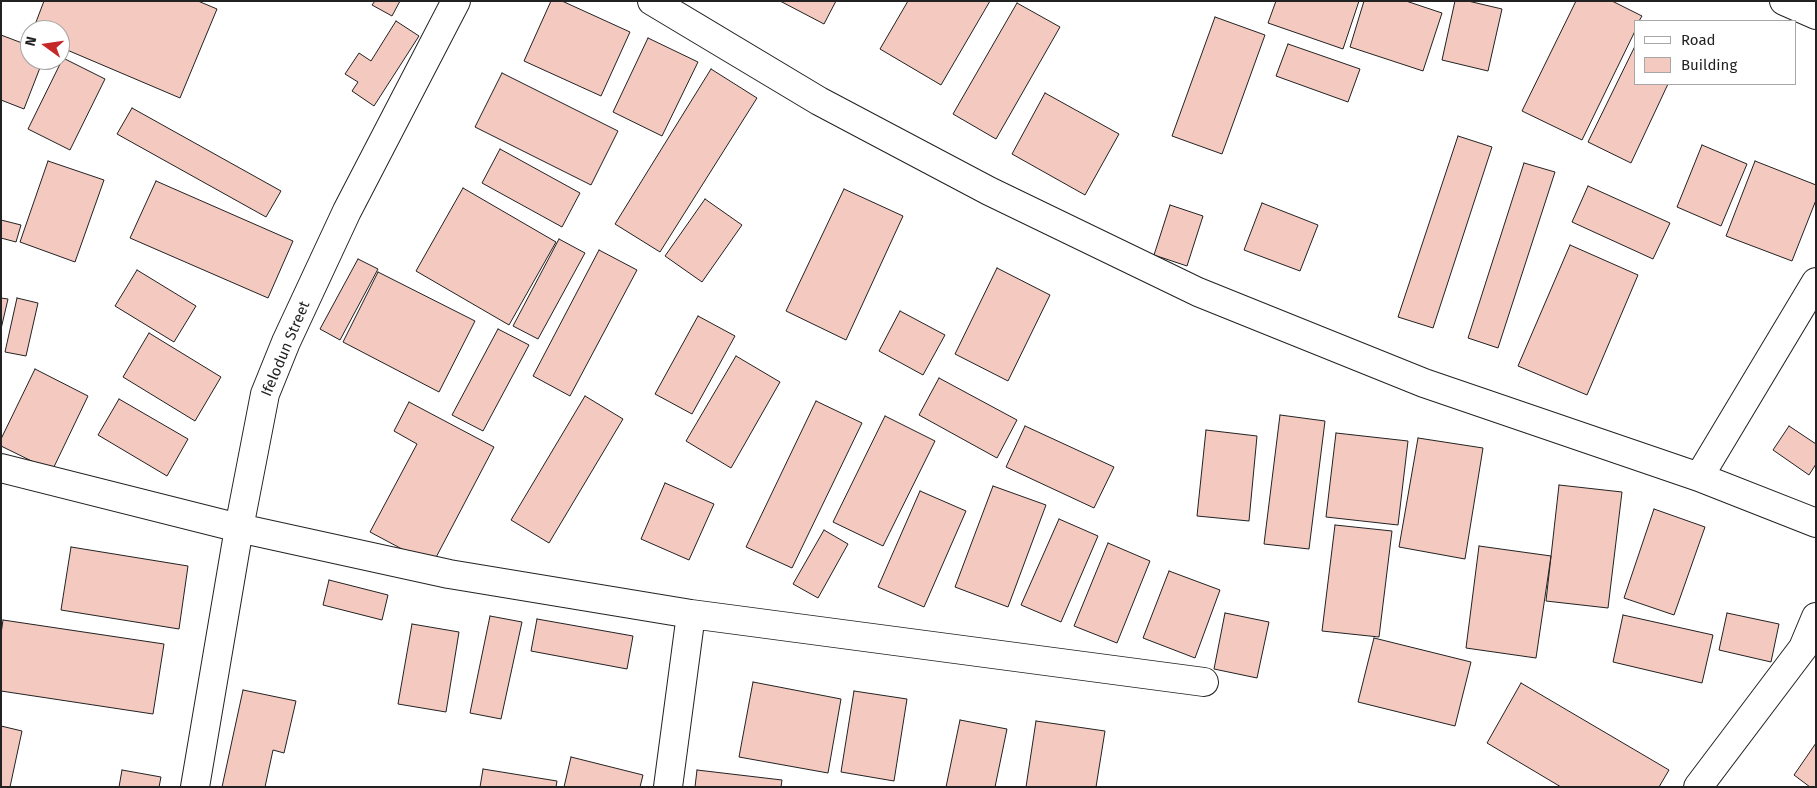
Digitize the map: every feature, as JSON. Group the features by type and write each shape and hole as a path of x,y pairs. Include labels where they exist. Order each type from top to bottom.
{"street":[{"name":"Ifelodun Street","path":"195,787 265,394 286,342 347,211 456,1"},
{"path":"652,1 819,101 989,190 1198,292 1424,383 1699,477 1816,523"},
{"path":"1784,1 1816,15"},
{"path":"1699,477 1816,282"},
{"path":"1,468 240,528 449,574 691,614 1204,682"},
{"path":"668,787 691,614"},
{"path":"1698,787 1803,648 1816,617"}],"building":[{"path":"44,1 198,1 217,9 180,98 70,51 70,20 37,20"},
{"path":"375,1 400,1 392,16 372,5"},
{"path":"551,1 562,1 630,32 601,96 524,61"},
{"path":"780,1 836,1 824,24"},
{"path":"908,1 990,1 941,85 880,49"},
{"path":"1276,1 1359,1 1343,49 1268,23"},
{"path":"1364,1 1406,1 1442,13 1423,71 1350,47"},
{"path":"1455,1 1468,1 1502,9 1488,71 1442,60"},
{"path":"1576,1 1612,1 1642,16 1640,20 1634,20 1634,33 1582,140 1522,111"},
{"path":"1017,3 1060,27 996,139 953,114"},
{"path":"1215,17 1265,35 1222,154 1172,136"},
{"path":"396,21 419,36 374,106 352,91 358,82 345,74 359,53 371,61"},
{"path":"1,35 20,42 20,70 39,70 24,109 1,100"},
{"path":"648,38 698,62 662,136 613,112"},
{"path":"1288,44 1360,69 1348,102 1276,76"},
{"path":"1634,48 1634,85 1668,85 1631,163 1588,142"},
{"path":"70,62 105,79 70,150 28,129 57,70 70,70"},
{"path":"711,69 757,98 660,252 615,224"},
{"path":"502,73 618,131 591,185 475,127"},
{"path":"1045,93 1119,134 1085,195 1012,154"},
{"path":"132,108 281,191 266,217 117,134"},
{"path":"1458,136 1492,147 1433,328 1398,317"},
{"path":"1702,145 1747,164 1721,226 1677,207"},
{"path":"500,149 580,193 562,227 482,183"},
{"path":"48,161 104,180 75,262 20,242"},
{"path":"1755,161 1816,185 1816,200 1792,261 1726,236"},
{"path":"1524,163 1555,172 1498,348 1468,338"},
{"path":"156,181 293,241 268,298 130,238"},
{"path":"1588,186 1670,223 1653,259 1572,222"},
{"path":"463,188 556,242 509,325 416,271"},
{"path":"844,189 903,216 846,340 786,311"},
{"path":"705,199 742,225 702,282 665,256"},
{"path":"1262,203 1318,225 1300,271 1244,250"},
{"path":"1170,205 1203,216 1187,266 1154,255"},
{"path":"1,220 21,225 16,242 1,238"},
{"path":"559,239 585,253 538,339 513,326"},
{"path":"1570,245 1638,275 1587,395 1518,366"},
{"path":"599,250 637,270 570,396 533,376"},
{"path":"358,259 378,269 340,340 320,329"},
{"path":"997,268 1050,295 1008,381 955,354"},
{"path":"137,270 196,306 174,342 115,306"},
{"path":"378,272 475,321 439,392 343,342"},
{"path":"1,298 8,299 1,329"},
{"path":"17,298 38,303 26,356 5,352"},
{"path":"900,311 945,335 923,375 879,351"},
{"path":"698,316 735,336 692,414 655,394"},
{"path":"498,329 529,345 483,431 452,415"},
{"path":"149,333 221,377 195,421 123,377"},
{"path":"736,356 780,382 731,468 686,441"},
{"path":"35,369 88,396 52,471 1,446 1,439"},
{"path":"939,378 1017,420 997,458 919,415"},
{"path":"585,396 623,419 549,543 511,520"},
{"path":"119,399 188,439 167,476 98,435"},
{"path":"816,401 862,423 792,568 746,547"},
{"path":"409,402 494,447 432,565 370,532 417,444 394,431"},
{"path":"1280,415 1325,421 1309,549 1264,544"},
{"path":"885,416 935,441 883,546 833,522"},
{"path":"1025,426 1114,467 1094,508 1006,467"},
{"path":"1789,426 1816,444 1816,464 1809,475 1773,450"},
{"path":"1206,430 1257,436 1249,521 1197,516"},
{"path":"1336,433 1408,441 1398,525 1326,517"},
{"path":"1418,438 1483,448 1465,559 1399,547"},
{"path":"665,483 714,504 689,560 641,539"},
{"path":"1559,485 1622,492 1608,608 1546,601"},
{"path":"993,486 1046,505 1008,607 955,587"},
{"path":"920,491 966,511 924,607 878,587"},
{"path":"1654,509 1705,527 1674,615 1624,598"},
{"path":"1059,519 1098,536 1061,622 1021,605"},
{"path":"1335,525 1392,531 1379,637 1322,631"},
{"path":"824,530 848,544 818,598 793,584"},
{"path":"1108,543 1150,561 1117,643 1074,626"},
{"path":"1479,546 1551,556 1536,658 1466,648"},
{"path":"71,547 188,566 179,629 61,610"},
{"path":"1169,571 1220,590 1195,658 1143,638"},
{"path":"329,580 388,595 382,620 323,605"},
{"path":"1225,613 1269,622 1257,678 1214,669"},
{"path":"1727,613 1779,624 1771,662 1719,650"},
{"path":"1623,615 1713,635 1702,683 1613,662"},
{"path":"490,616 522,622 501,719 470,713"},
{"path":"537,619 633,636 627,669 531,651"},
{"path":"3,620 164,644 153,714 1,691 1,634"},
{"path":"412,624 459,632 446,712 398,704"},
{"path":"1374,638 1471,662 1455,726 1358,702"},
{"path":"753,682 841,699 828,773 739,757"},
{"path":"1521,683 1669,770 1659,787 1561,787 1487,743"},
{"path":"243,690 296,701 284,753 273,750 265,787 222,787"},
{"path":"854,691 907,699 894,781 841,772"},
{"path":"960,720 1007,729 995,787 946,787"},
{"path":"1036,721 1105,731 1096,787 1026,787"},
{"path":"1,726 22,731 10,787 1,787"},
{"path":"1816,743 1816,787 1810,787 1794,775"},
{"path":"571,757 643,775 640,787 564,787"},
{"path":"483,769 557,781 556,787 480,787"},
{"path":"122,770 161,777 159,787 119,787"},
{"path":"697,770 782,780 781,787 695,787"}]}
